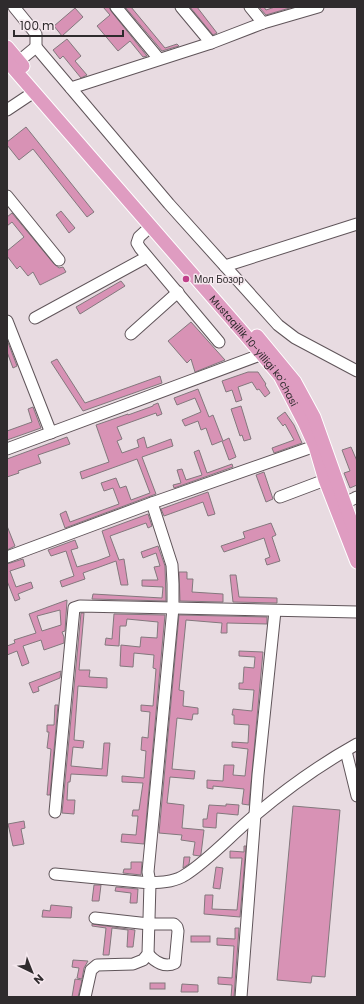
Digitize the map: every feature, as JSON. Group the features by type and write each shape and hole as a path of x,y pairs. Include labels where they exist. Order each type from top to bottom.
{"main road":[{"name":"Mustaqillik 10-yilligi ko'chasi","path":"7,48 13,61 34,92 151,226 295,382 314,417 357,538"},
{"name":"Mustaqillik 10-yilligi ko'chasi","path":"13,61 266,352 294,401 315,446 325,480 357,562"}],"street":[{"path":"14,7 36,34 36,47 169,204 278,325 295,338 357,371"},
{"path":"116,7 159,59"},
{"path":"181,7 211,43"},
{"path":"250,7 263,23"},
{"path":"71,88 211,43 263,23 318,7"},
{"path":"13,61 36,47"},
{"path":"7,110 34,92"},
{"path":"9,203 59,260"},
{"path":"225,266 357,224"},
{"path":"151,226 139,237 137,243 147,257 219,342"},
{"path":"35,318 147,257"},
{"path":"131,334 178,292"},
{"path":"7,321 51,433"},
{"path":"7,449 266,352"},
{"path":"7,557 152,503 315,446"},
{"path":"280,497 325,480"},
{"path":"345,503 357,497"},
{"path":"85,997 91,970 97,965 133,964 143,960 148,954 150,883 148,872 174,584 172,565 152,503"},
{"path":"55,812 74,608 80,606 357,612"},
{"path":"240,997 274,611"},
{"path":"55,874 150,883 168,882 184,876 255,816 310,774 357,744"},
{"path":"346,750 357,796"},
{"path":"95,918 149,924 174,924 177,926 178,931 175,963 171,965 159,963 148,954"}],"building":[{"path":"103,7 109,7 147,56 143,57 130,41 118,51 97,26 110,15"},
{"path":"125,7 131,7 165,48 177,44 179,46 162,51"},
{"path":"190,7 197,7 217,33 213,35"},
{"path":"259,7 264,7 266,10 275,7 293,7 266,15"},
{"path":"75,8 83,17 62,36 54,26"},
{"path":"67,39 81,56 75,61 87,75 81,78 63,56 60,59 53,50"},
{"path":"26,127 94,212 87,217 33,149 19,160 7,145 7,142"},
{"path":"61,211 75,228 69,233 56,215"},
{"path":"12,213 54,264 59,268 63,267 66,272 40,285 33,272 28,276 20,266 17,269 7,256 7,251 24,237 12,222 7,226 7,217"},
{"path":"121,281 125,286 80,314 76,307"},
{"path":"191,322 225,360 195,372 191,359 187,363 168,341"},
{"path":"7,340 17,366 13,368 7,352"},
{"path":"57,359 85,403 160,376 162,383 83,411 51,362"},
{"path":"248,372 258,372 270,393 265,397 259,389 257,390 252,382 238,387 242,400 236,402 232,390 226,392 222,381"},
{"path":"198,389 209,417 213,415 223,441 229,438 236,457 229,460 222,441 212,445 206,428 201,430 198,421 185,426 182,420 201,412 195,398 177,405 174,398"},
{"path":"158,403 162,414 157,416 156,413 117,427 122,439 117,441 122,453 139,447 137,440 144,437 147,448 171,439 173,446 142,457 156,494 65,528 60,514 66,511 70,522 119,504 113,488 104,491 101,483 116,478 120,488 126,486 131,500 150,493 137,459 82,479 80,472 109,462 96,425 128,415"},
{"path":"241,406 251,439 244,441 242,435 240,436 231,409"},
{"path":"33,407 41,428 7,440 7,431 32,422 28,409"},
{"path":"285,412 294,425 302,443 274,453 272,448 294,440 285,424 283,426 277,418"},
{"path":"67,437 70,444 38,455 41,463 18,471 19,473 7,477 7,459"},
{"path":"351,447 357,461 357,485 350,488 344,473 350,471 342,450"},
{"path":"199,450 207,473 232,464 233,467 174,488 173,485 181,483 177,470 182,469 186,480 202,475 194,452"},
{"path":"264,472 273,499 266,502 256,475"},
{"path":"208,492 215,514 208,516 203,502 164,516 161,509"},
{"path":"148,514 152,526 148,528 146,523 110,536 119,560 124,559 128,585 121,585 116,561 83,573 85,579 62,587 60,581 74,576 66,551 51,556 48,550 75,540 78,548 71,550 77,567 97,561 110,556 102,531"},
{"path":"271,523 276,535 272,537 280,561 267,565 265,559 270,557 264,538 224,552 221,546 245,538 243,532"},
{"path":"7,526 15,546 7,550"},
{"path":"158,546 165,566 166,601 92,599 93,594 162,598 163,587 142,586 142,580 158,580 154,567 160,566 156,553 143,558 141,552"},
{"path":"23,559 25,566 10,571 16,587 31,582 33,588 18,594 20,599 15,601 7,581 7,564"},
{"path":"179,572 187,572 187,579 193,579 192,592 223,594 223,602 180,601"},
{"path":"230,575 236,575 239,597 277,598 277,603 233,602"},
{"path":"67,600 65,631 62,632 64,643 44,650 41,640 23,646 29,663 22,666 17,651 7,655 7,646 15,643 14,640 36,633 29,614","holes":["60,610 61,625 42,631 37,616"]},
{"path":"81,613 84,613 79,670 90,670 89,677 107,678 107,688 78,686 74,740 84,741 83,748 73,747 71,766 102,769 104,743 110,743 107,776 71,774 70,782 68,782 67,800 75,800 74,814 62,813"},
{"path":"114,614 165,615 144,844 121,842 122,834 136,835 138,816 132,816 133,810 139,810 143,783 122,782 122,776 144,778 146,751 141,750 142,737 148,738 150,712 141,711 141,705 153,706 156,669 153,668 154,655 134,653 133,667 120,666 121,645 140,647 141,637 157,638 158,622 127,619 126,626 120,626 119,646 105,645 106,638 112,639"},
{"path":"179,615 267,617 267,624 227,623 227,633 221,633 222,623 186,620 179,690 184,691 183,706 198,708 198,714 193,714 192,720 177,718 172,769 195,771 194,779 170,777 167,803 184,805 182,828 204,830 200,856 193,855 195,842 181,840 182,835 159,833"},
{"path":"239,651 263,652 249,805 242,804 244,789 213,786 213,789 207,788 207,780 223,781 224,765 234,765 233,775 245,776 248,749 232,747 232,742 248,743 249,725 234,724 234,715 232,715 233,709 252,711 254,690 239,689 239,683 243,683 244,667 254,668 255,657 239,656"},
{"path":"61,671 60,678 38,687 39,691 33,693 29,683"},
{"path":"55,705 58,705 50,795 47,795 51,749 47,748 49,732 47,732 47,725 54,725"},
{"path":"226,804 239,805 238,815 217,813 216,828 203,827 203,819 207,819 209,805 226,806"},
{"path":"293,806 340,810 325,977 312,976 311,983 277,980"},
{"path":"24,821 25,828 21,829 24,844 13,846 8,824"},
{"path":"244,846 246,846 240,917 204,914 205,895 213,895 212,909 237,910 242,858 230,858 230,851 244,852"},
{"path":"184,857 190,857 189,864 183,868"},
{"path":"131,862 142,862 141,875 123,873 124,869 131,869"},
{"path":"216,867 223,868 220,889 213,888"},
{"path":"94,885 101,885 99,901 92,901"},
{"path":"116,887 138,889 137,903 130,903 131,893 115,891"},
{"path":"51,905 72,907 71,918 42,917 43,910 50,911"},
{"path":"92,924 135,930 133,947 127,947 128,930 112,928 109,955 103,955 106,928 92,926"},
{"path":"235,928 239,928 234,997 231,997 232,985 218,984 218,977 232,978 234,946 217,945 217,938 235,939"},
{"path":"191,936 210,936 210,942 191,942"},
{"path":"73,960 88,961 84,968 82,979 77,978 79,968 72,967"},
{"path":"75,979 82,980 78,997 72,997"},
{"path":"150,983 165,983 165,989 150,989"},
{"path":"182,984 198,985 198,992 181,992"}],"place":[{"name":"Мол Бозор","path":"186,279"}]}
